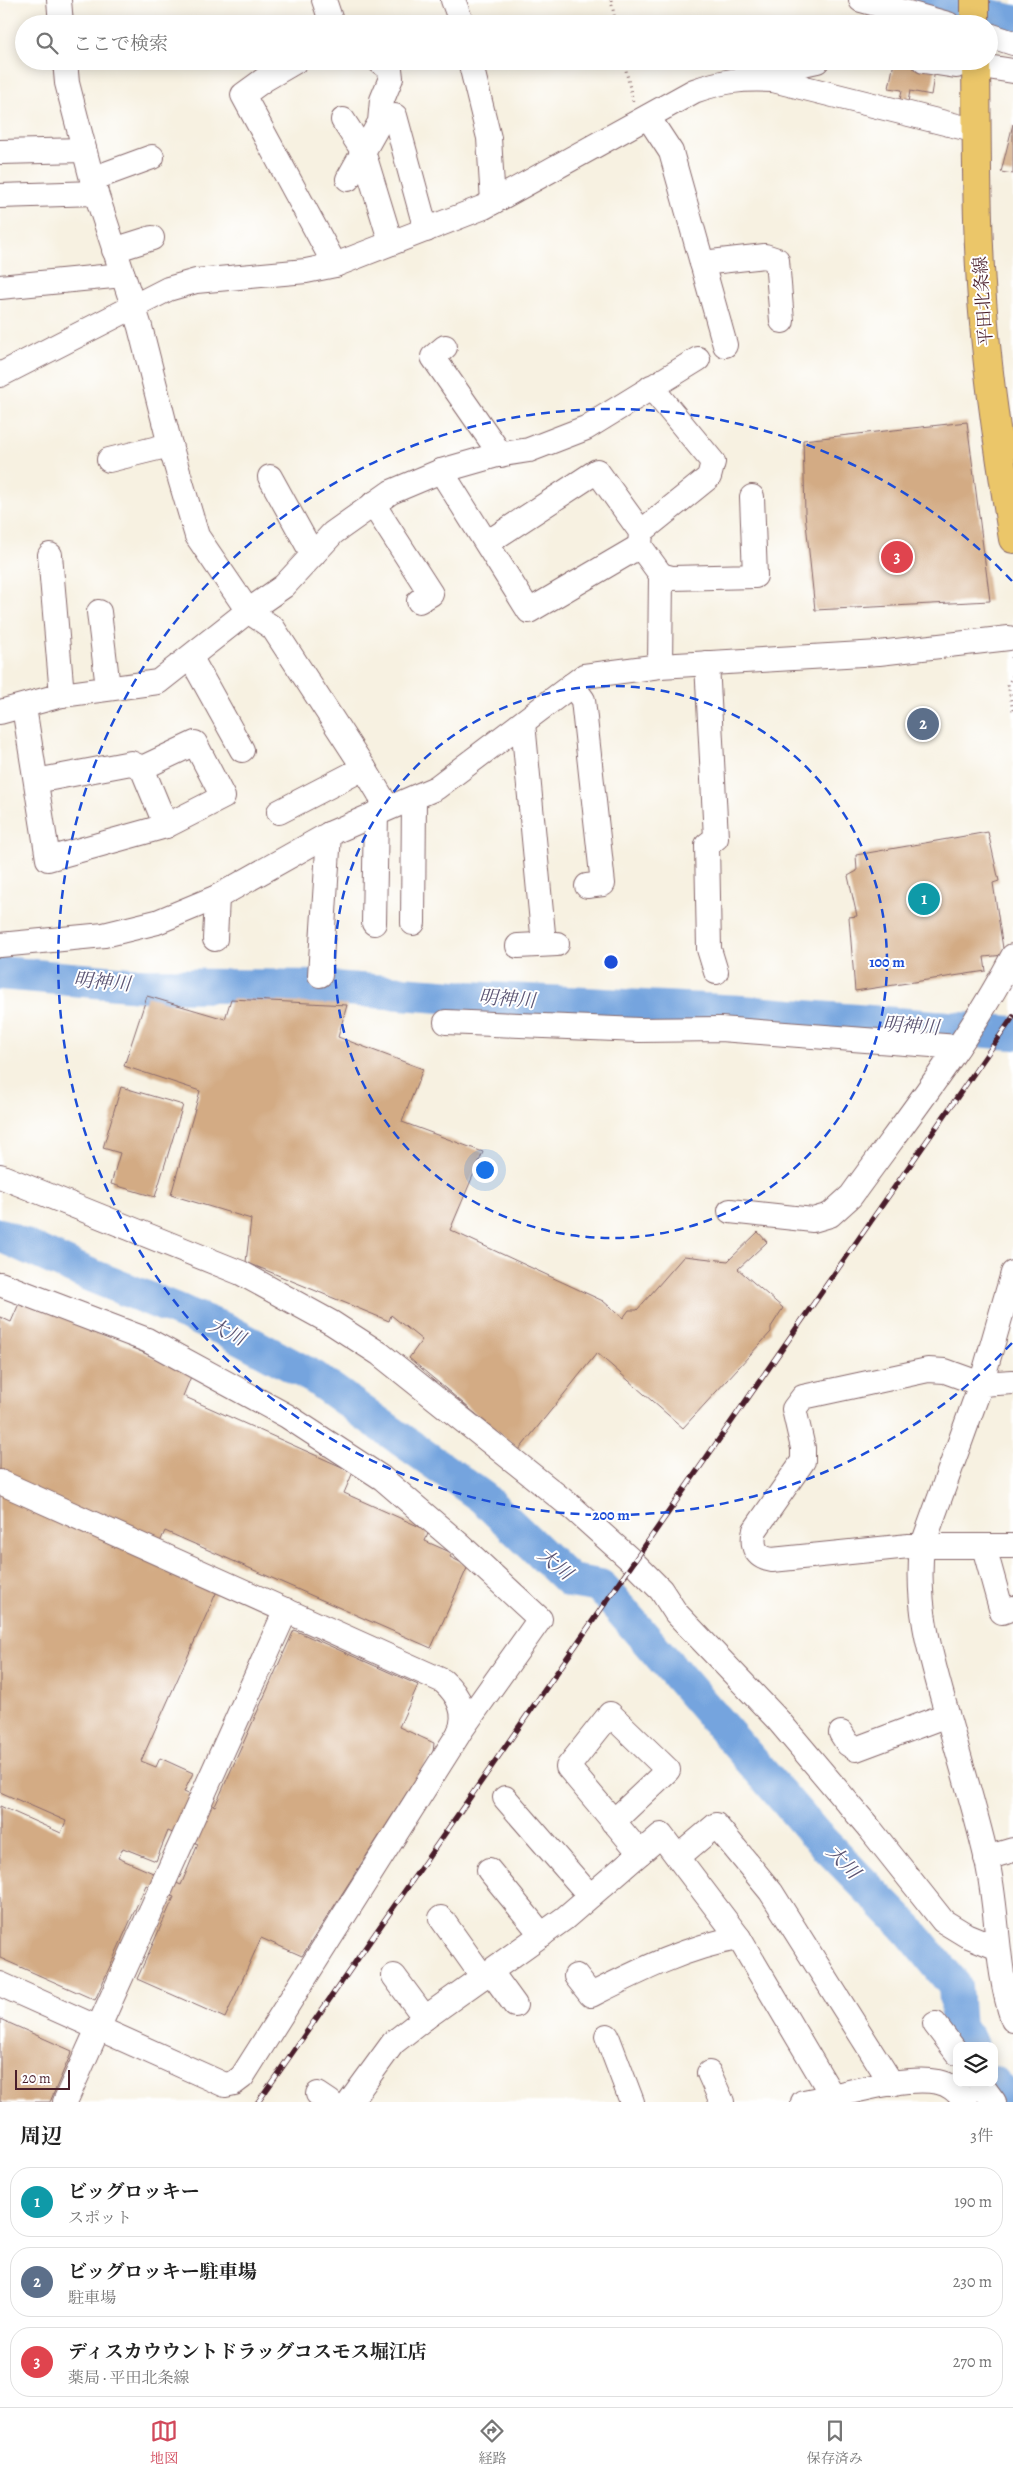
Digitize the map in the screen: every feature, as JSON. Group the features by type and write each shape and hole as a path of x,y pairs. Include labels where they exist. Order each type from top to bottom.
{"main road":[{"path":"975,0 975,15"},
{"name":"平田北条線","path":"985,70 977,131 976,179 983,313 1007,456 1013,539"}],"street":[{"path":"59,0 60,15"},
{"path":"324,0 329,15"},
{"path":"452,0 458,15"},
{"path":"861,0 915,15"},
{"path":"998,39 1013,43"},
{"path":"68,70 67,83 84,150 114,250 134,307 170,445 197,536 248,611 273,628 364,768 382,811 374,923"},
{"path":"281,70 243,96 335,265"},
{"path":"348,179 380,122 382,100 391,78 390,70"},
{"path":"472,70 489,138 493,202"},
{"path":"0,375 168,289 196,281 306,271 335,265 426,230 493,202 694,92 716,84 772,70"},
{"path":"743,78 773,80 977,131"},
{"path":"395,116 426,230"},
{"path":"343,120 363,151 391,243"},
{"path":"643,120 671,152 726,345"},
{"path":"0,152 84,150"},
{"path":"0,196 94,186 152,157"},
{"path":"114,250 152,238"},
{"path":"702,263 765,256 777,260 784,320"},
{"path":"0,287 122,275"},
{"path":"445,347 433,357 502,455"},
{"path":"0,712 24,707 62,695 108,688 148,685 158,682 248,611 284,586 333,533 391,492 441,471 529,450 586,428 698,359"},
{"path":"441,471 529,611 641,539 709,477 713,462 651,387"},
{"path":"109,460 170,445"},
{"path":"487,543 597,471 641,539 661,575 660,666"},
{"path":"270,477 313,555"},
{"path":"661,575 672,578 755,576 752,497"},
{"path":"373,504 431,594 419,602"},
{"path":"50,555 62,695"},
{"path":"99,612 108,688"},
{"path":"0,945 104,935 157,922 217,897 329,834 436,788 584,676 660,666 879,653 1009,638"},
{"path":"190,658 242,750"},
{"path":"707,663 716,838 707,845 709,949 716,972"},
{"path":"572,686 582,700 603,884 587,886"},
{"path":"24,707 48,859 166,826 223,797 195,743 142,768"},
{"path":"518,946 550,944 523,723"},
{"path":"36,781 131,763 142,768 166,826"},
{"path":"278,812 364,768"},
{"path":"413,923 414,798"},
{"path":"320,975 329,834"},
{"path":"215,939 217,897"},
{"path":"730,1211 813,1220 830,1215 850,1196 962,1042 989,1002 1013,956"},
{"path":"446,1022 639,1030 720,1029 962,1042"},
{"path":"0,1176 241,1273 332,1323 380,1354 574,1509 633,1562 661,1590 676,1613 778,1720 870,1829 943,1921 966,1935 998,1948"},
{"path":"1011,2010 998,1948 986,1858 927,1643 920,1604 922,1547 981,1384 1013,1273"},
{"path":"0,1284 147,1340 288,1416 382,1478 459,1544 540,1620 458,1735 242,2077 234,2083 225,2085 0,1984"},
{"path":"1013,1382 981,1384 945,1371 928,1370 803,1397 794,1409 803,1448 803,1461 755,1530 752,1542 756,1552 764,1558 772,1560 909,1546 1013,1546"},
{"path":"0,1482 444,1681 454,1691 461,1704 464,1717 458,1735"},
{"path":"984,1547 1002,1612 1013,1608"},
{"path":"65,2102 286,1610"},
{"path":"841,1733 848,1744 856,1749 947,1716"},
{"path":"505,1798 590,1896"},
{"path":"614,1822 640,1854"},
{"path":"678,1857 716,1825 771,1892 892,2084"},
{"path":"350,2102 393,2043 424,2018 542,1935 661,1835 739,1938 833,2097"},
{"path":"986,1858 1013,1850"},
{"path":"490,1870 542,1935"},
{"path":"441,1918 514,2005"},
{"path":"576,1976 591,1995 656,1963 714,1942 739,1938"},
{"path":"394,1976 424,2018"},
{"path":"935,2024 953,2048"},
{"path":"606,2036 632,2102"},
{"path":"709,2073 722,2102"},
{"path":"803,2102 892,2084 938,2082 957,2092 966,2102"},
{"path":"983,2087 994,2102"}],"path":[{"path":"611,0 614,15"},
{"path":"627,70 643,120"},
{"path":"1013,676 1008,684 1013,711"}],"building":[{"path":"892,70 935,70 931,95 910,91 908,102 900,100 902,90 889,88"},
{"path":"1013,124 1013,174 1001,172"},
{"path":"967,422 990,601 815,610 805,513 803,440"},
{"path":"988,832 999,881 993,883 1004,955 984,957 986,971 855,991 849,917 857,916 848,876 857,871 856,855"},
{"path":"147,996 225,1019 231,999 347,1005 338,1037 423,1069 402,1122 483,1152 450,1230 603,1301 623,1318 629,1310 637,1310 684,1256 728,1261 758,1232 767,1242 738,1269 783,1308 771,1327 771,1332 683,1428 597,1353 519,1450 409,1358 422,1340 391,1315 389,1321 246,1262 251,1219 171,1195 200,1091 124,1066"},
{"path":"121,1087 183,1105 155,1197 111,1184 120,1153 103,1148"},
{"path":"21,1299 192,1374 183,1396 353,1472 344,1493 429,1531 425,1541 452,1553 450,1557 468,1566 431,1648 165,1531 151,1562 217,1591 141,1761 156,1767 160,1758 193,1773 184,1792 215,1806 294,1630 418,1685 399,1727 434,1743 433,1752 302,1956 261,1938 225,2018 137,1979 174,1897 146,1885 95,2000 0,1958 0,1806 61,1833 66,1821 0,1792 0,1317 11,1322","holes":["168,1831 198,1844 181,1885 118,1858 123,1848 156,1861"]},
{"path":"0,2019 72,2051 50,2102 0,2102"}],"waterway":[{"path":"931,0 987,15"},
{"path":"998,18 1013,22"},
{"name":"明神川","path":"0,973 141,985 319,987 468,998 742,1012 1013,1033"},
{"name":"大川","path":"0,1235 90,1275 226,1330 315,1378 482,1497 570,1581 600,1586 815,1834 909,1930 955,1986 958,2030 969,2042"},
{"name":"大川","path":"997,2087 1010,2102"}],"railway":[{"path":"258,2102 1013,1017"}],"place":[{"name":"ディスカウウントドラッグコスモス堀江店","path":"897,557"},
{"name":"ビッグロッキー駐車場","path":"923,724"},
{"name":"ビッグロッキー","path":"924,899"}]}
